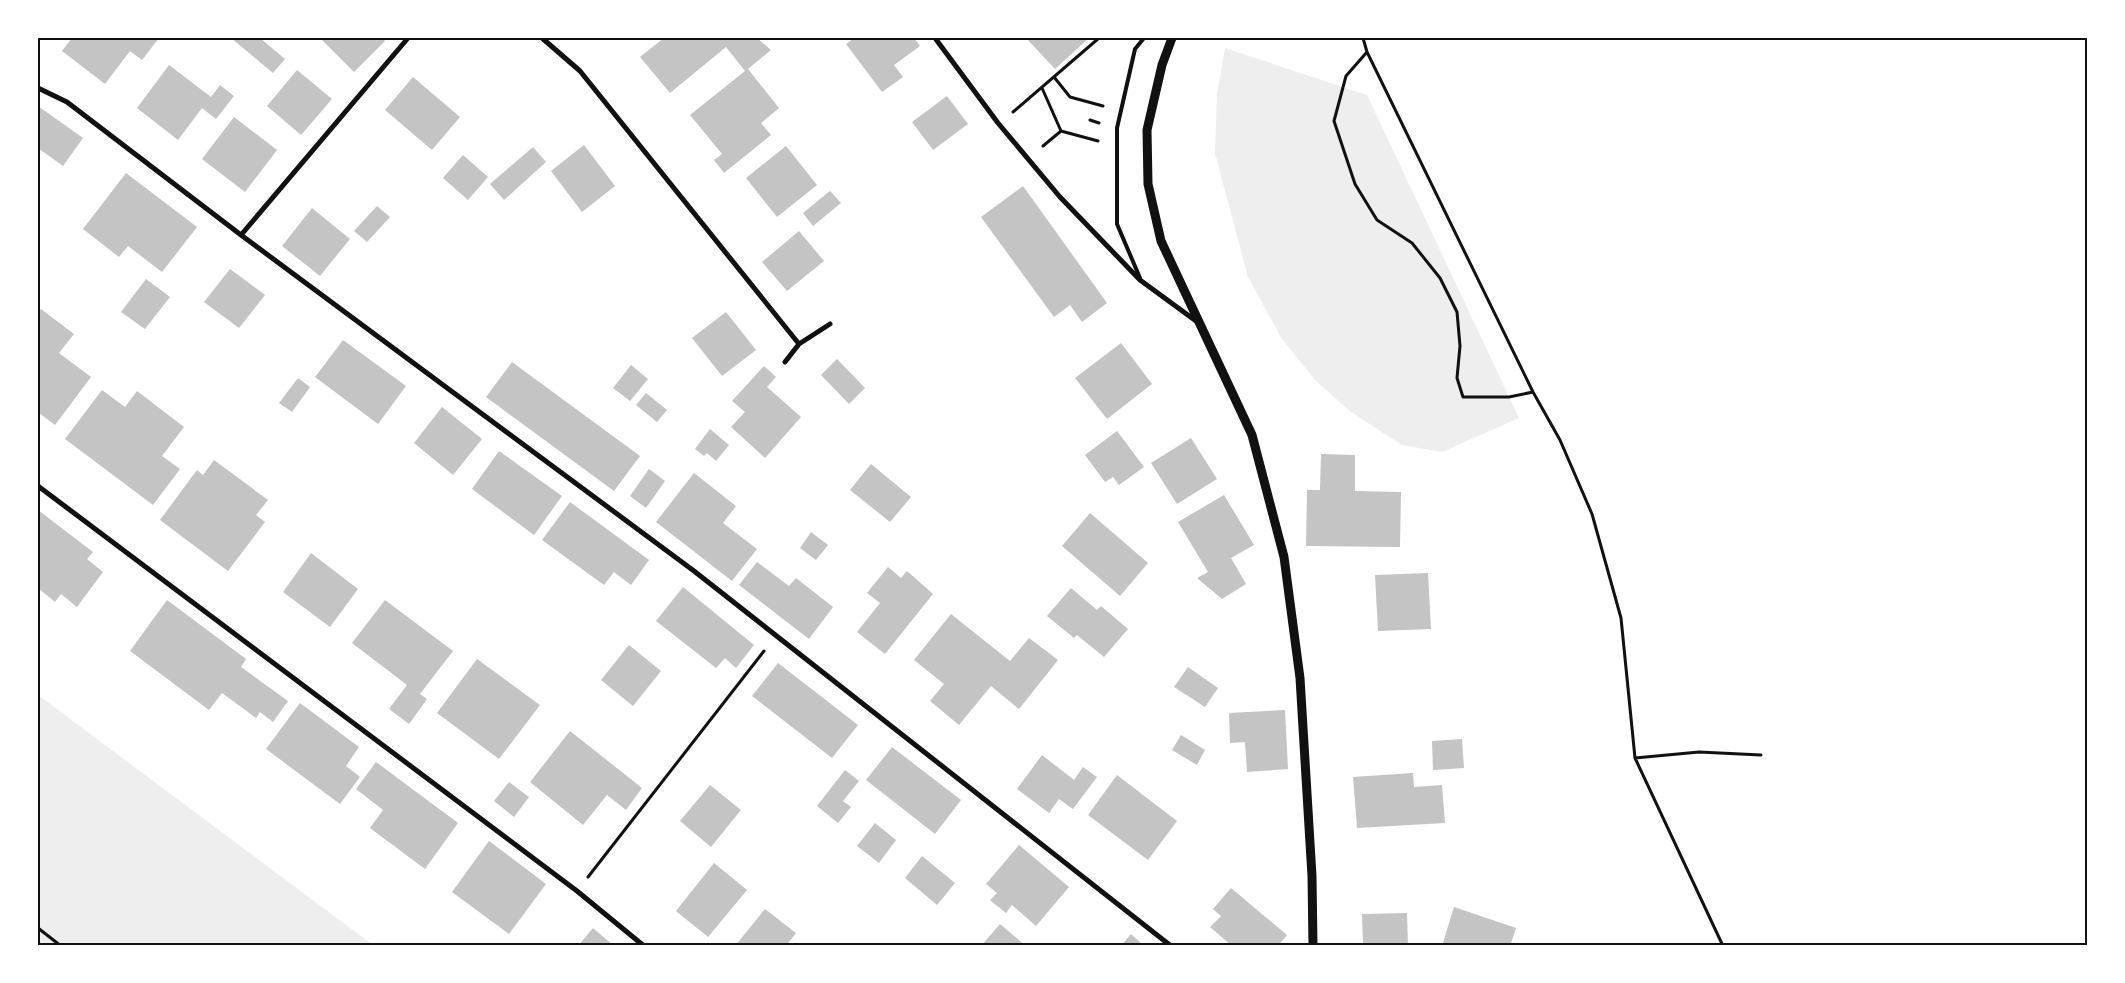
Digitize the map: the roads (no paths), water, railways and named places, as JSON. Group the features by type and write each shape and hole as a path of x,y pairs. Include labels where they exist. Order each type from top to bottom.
{"street":[{"path":"241,235 408,38"},
{"path":"542,38 580,71 799,344"},
{"path":"935,38 998,123 1060,197 1140,280 1198,322"},
{"path":"1172,38 1162,65 1147,130 1148,184 1161,241 1252,435 1284,557 1299,657 1314,946"},
{"path":"38,88 67,102 241,235 694,571 1171,946"},
{"path":"785,362 799,344 830,324"},
{"path":"38,486 577,891 644,946"}],"lane":[{"path":"1140,280 1117,224 1117,128 1135,49 1144,38"}]}
